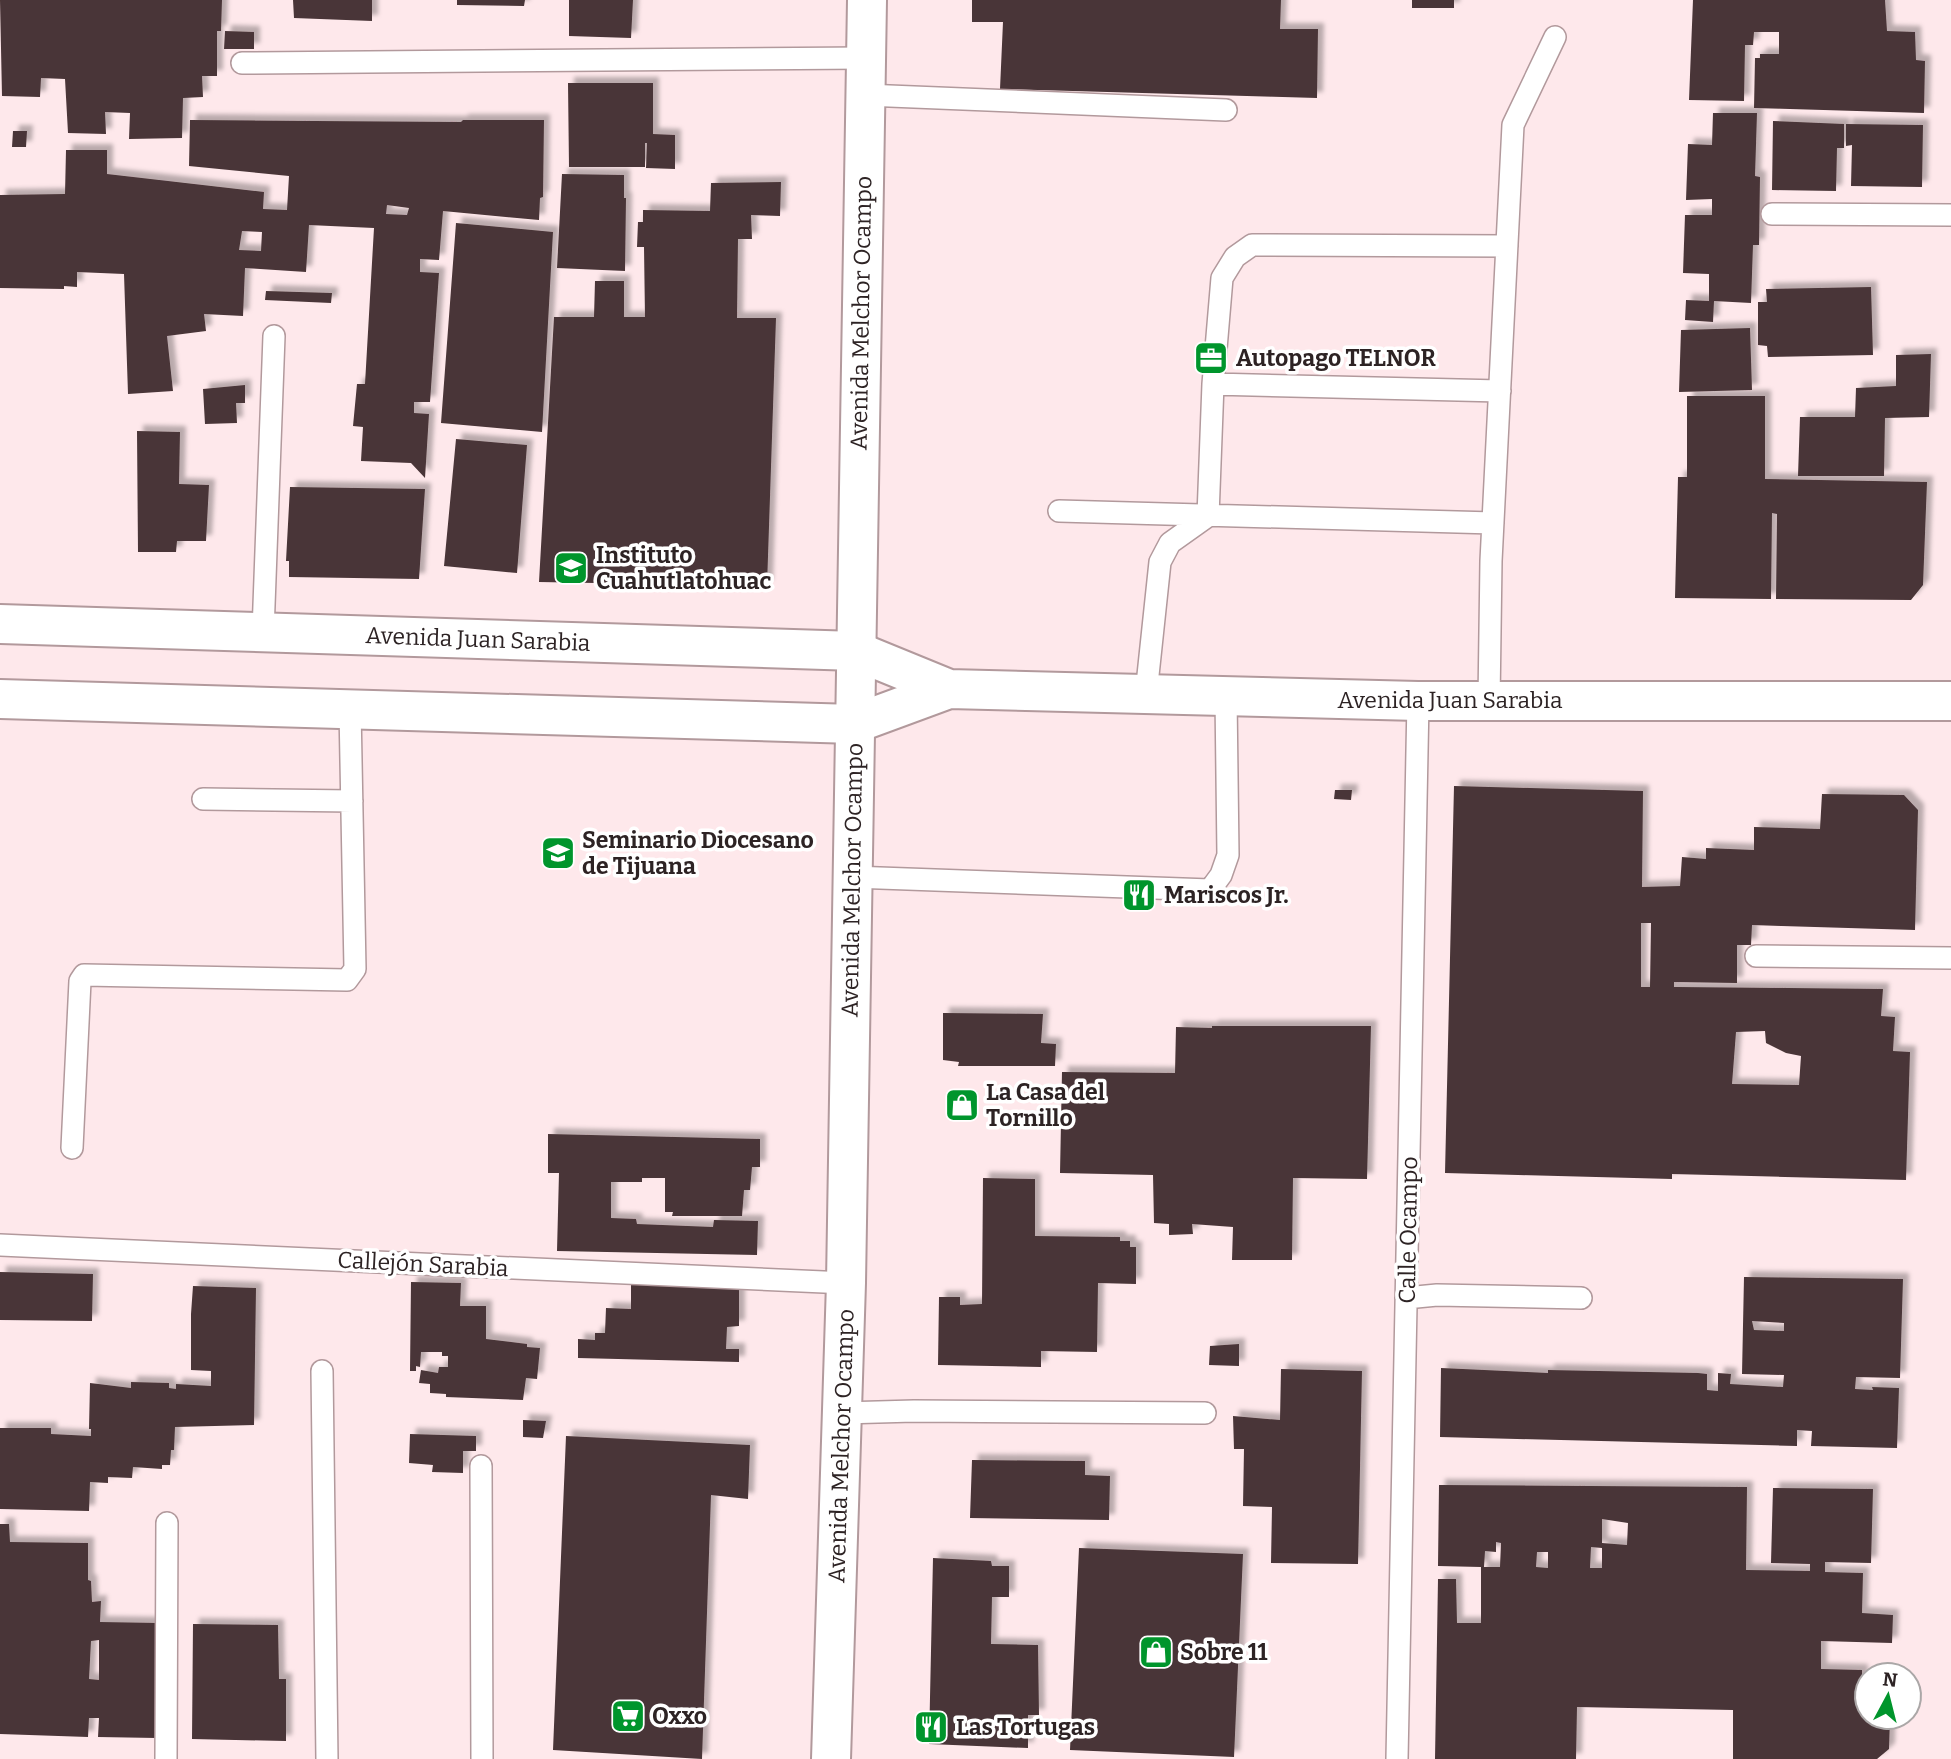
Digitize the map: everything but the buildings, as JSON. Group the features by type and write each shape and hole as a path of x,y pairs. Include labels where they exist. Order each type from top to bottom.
{"main road":[{"name":"Avenida Melchor Ocampo","path":"831,1759 846,1283 866,0"},
{"name":"Avenida Juan Sarabia","path":"0,624 856,651 949,689 1418,701 1951,701"},
{"name":"Avenida Juan Sarabia","path":"0,699 854,724 949,689"}],"lane":[{"path":"1489,701 1493,523 1513,125 1555,37"},
{"path":"242,63 866,58"},
{"path":"865,95 1226,110"},
{"path":"1772,214 1951,215"},
{"path":"1208,516 1213,384 1222,278 1236,257 1252,245 1507,246"},
{"path":"263,632 274,336"},
{"path":"1213,384 1500,391"},
{"path":"1059,512 1493,523"},
{"path":"1146,694 1160,562 1170,543 1208,516"},
{"path":"852,877 1210,890 1221,875 1228,855 1226,697"},
{"name":"Calle Ocampo","path":"1397,1759 1418,701"},
{"path":"72,1148 80,981 84,975 347,980 355,969 350,709"},
{"path":"203,799 352,801"},
{"path":"1756,956 1951,958"},
{"name":"Callejón Sarabia","path":"0,1245 846,1283"},
{"path":"1406,1298 1437,1295 1581,1298"},
{"path":"322,1371 327,1759"},
{"path":"842,1413 1205,1413"},
{"path":"481,1466 482,1759"},
{"path":"166,1759 167,1523"}],"place":[{"name":"Autopago TELNOR","path":"1211,358"},
{"name":"Instituto Cuahutlatohuac","path":"571,568"},
{"name":"Seminario Diocesano de Tijuana","path":"558,853"},
{"name":"Mariscos Jr.","path":"1139,895"},
{"name":"La Casa del Tornillo","path":"962,1105"},
{"name":"Sobre 11","path":"1156,1652"},
{"name":"Oxxo","path":"628,1716"},
{"name":"Las Tortugas","path":"931,1727"}]}
